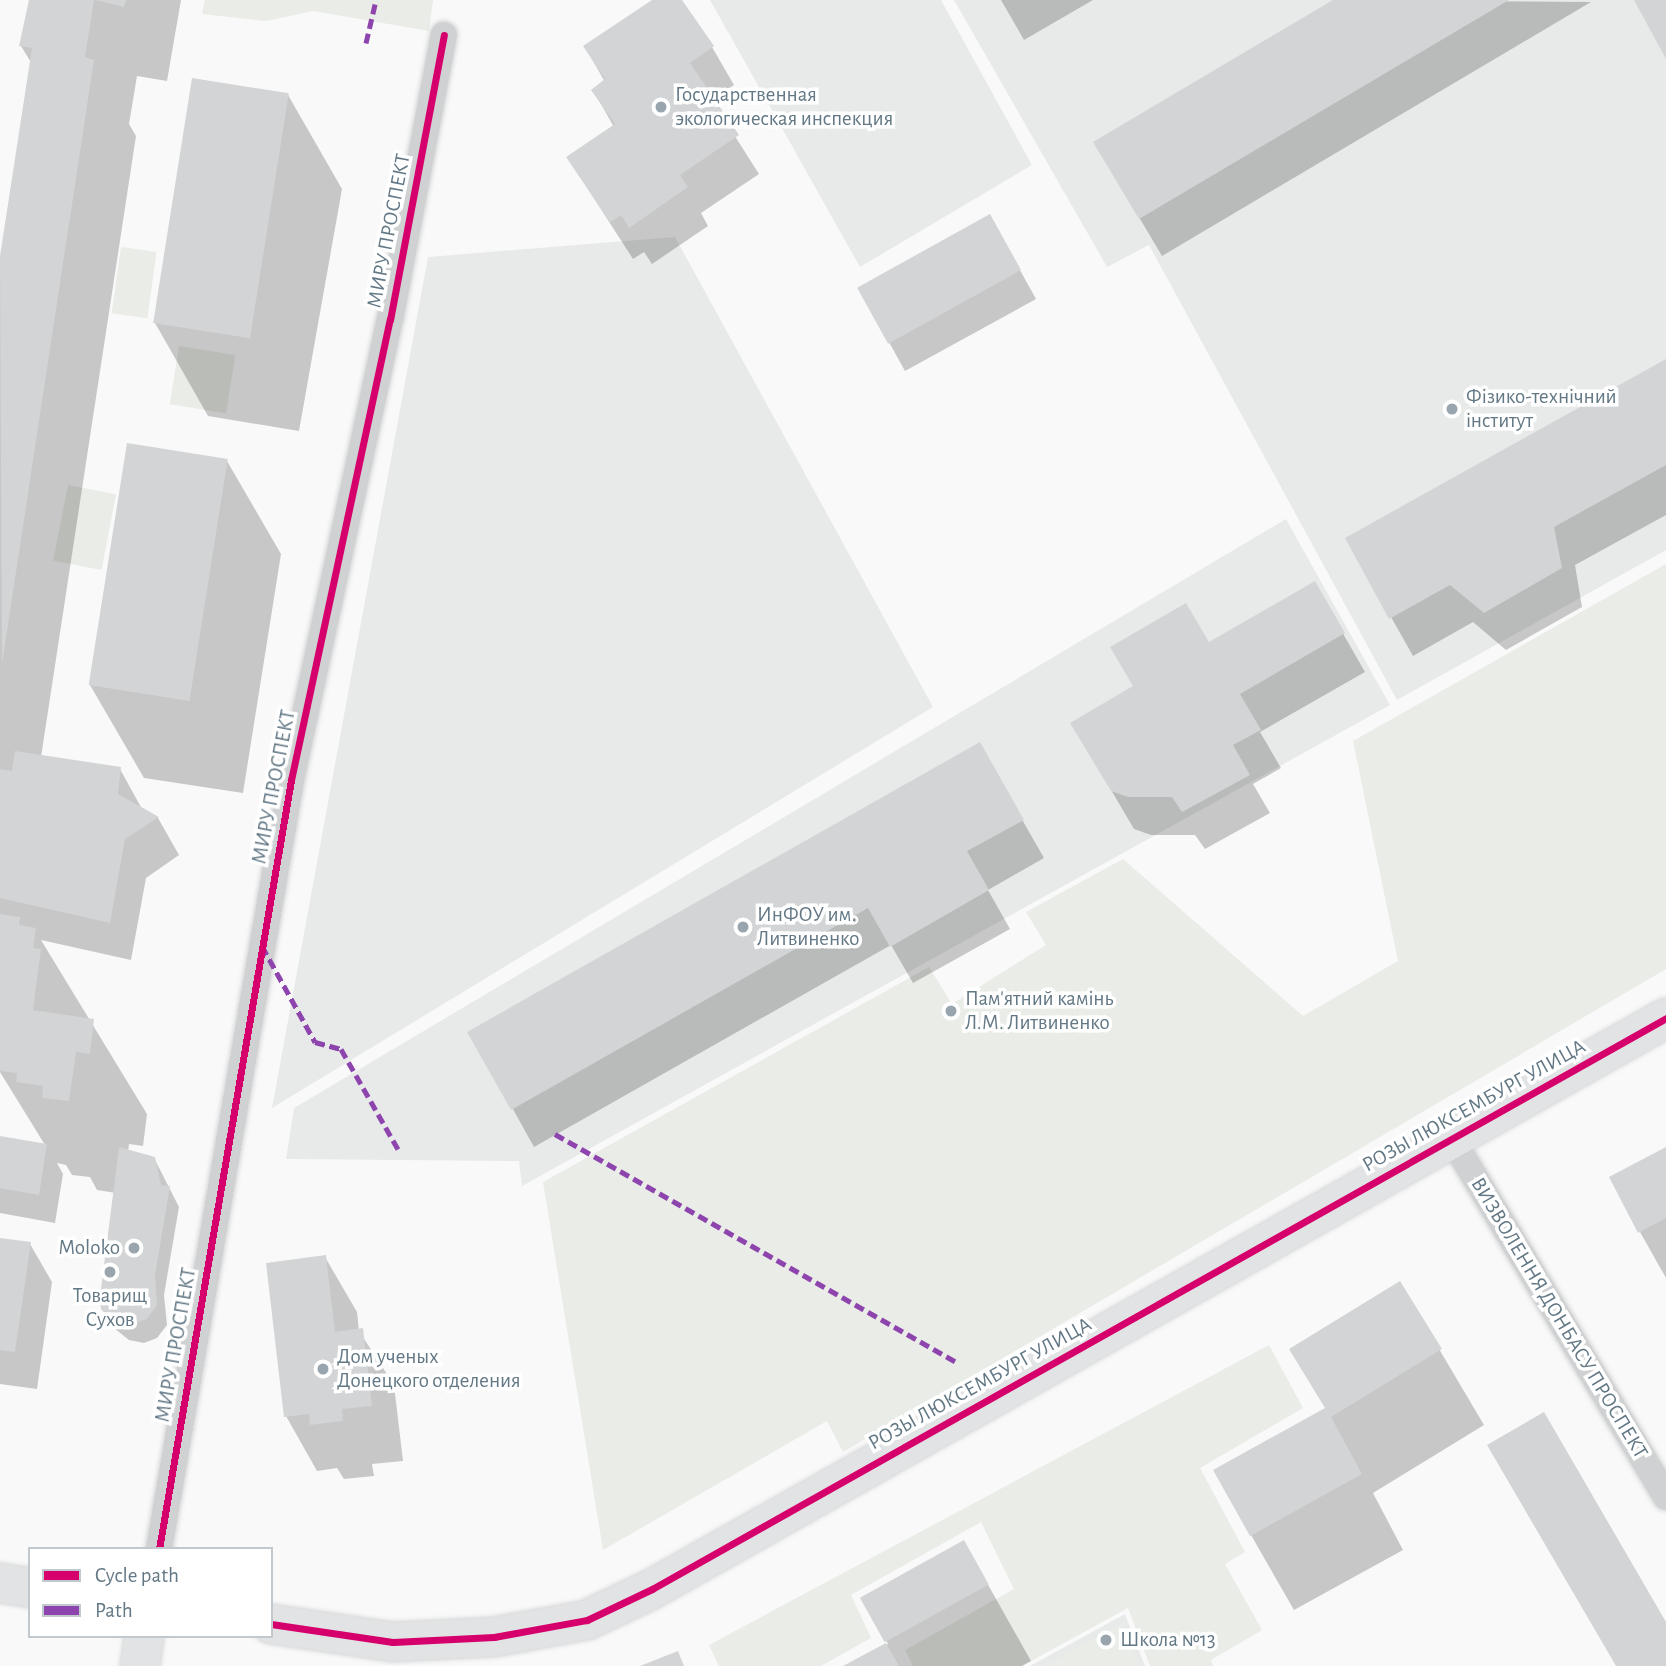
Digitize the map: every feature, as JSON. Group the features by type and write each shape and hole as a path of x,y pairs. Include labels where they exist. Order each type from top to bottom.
{"street":[{"name":"МИРУ ПРОСПЕКТ","path":"159,1547 291,780 390,320 444,35"},
{"name":"РОЗЫ ЛЮКСЕМБУРГ УЛИЦА","path":"273,1624 393,1642 494,1637 587,1620 652,1589 1666,1018"},
{"name":"ВИЗВОЛЕННЯ ДОНБАСУ ПРОСПЕКТ","path":"1452,1139 1666,1497"},
{"path":"0,1583 28,1588"},
{"path":"140,1666 144,1638"}],"shaded area":[{"path":"205,0 433,0 429,31 313,11 266,21 202,14"},
{"path":"710,0 941,0 1032,165 860,267"},
{"name":"Фізико-технічний інститут","path":"954,0 1666,0 1666,550 1397,700 1149,245 1107,267"},
{"path":"675,237 933,707 272,1108 428,257"},
{"path":"121,247 157,252 147,318 112,313"},
{"path":"179,346 235,355 226,413 170,404"},
{"path":"68,485 116,494 101,570 53,561"},
{"path":"1286,519 1390,705 522,1186 519,1161 286,1159 294,1108"},
{"path":"1666,564 1666,969 843,1452 827,1421 603,1550 543,1182 929,967 952,1004 1046,945 1026,912 1123,859 1303,1016 1398,961 1353,741"},
{"path":"1269,1345 1303,1408 1200,1468 1245,1552 1225,1564 1262,1630 1211,1660 1213,1666 1150,1666 1128,1608 1022,1666 913,1666 905,1650 1014,1589 981,1522 851,1595 871,1638 821,1666 719,1666 709,1645"},
{"name":"Школа №13","path":"1125,1614 1145,1666 1030,1666"},
{"name":"Школа №13","path":"1123,1623 1139,1666 1045,1666"}],"building":[{"path":"29,0 94,0 85,57 94,60 2,664 0,256 32,48 19,46"},
{"path":"95,0 126,0 124,7"},
{"name":"Государственная экологическая инспекция","path":"652,0 682,0 714,46 690,63 739,135 680,175 688,187 629,228 621,215 610,222 566,157 615,124 591,90 605,79 583,46"},
{"path":"1333,0 1509,0 1139,219 1093,142"},
{"path":"1634,0 1666,0 1666,59"},
{"path":"192,78 289,93 250,338 153,323"},
{"path":"990,214 1021,270 888,344 857,288"},
{"path":"1666,359 1666,465 1554,527 1562,568 1484,613 1450,585 1389,619 1345,538"},
{"path":"127,443 228,459 189,701 89,685"},
{"path":"1315,581 1345,633 1240,694 1261,730 1233,745 1250,775 1182,812 1172,797 1128,797 1111,791 1070,723 1133,686 1110,647 1186,603 1209,642"},
{"name":"ИнФОУ им. Литвиненко","path":"980,742 1024,820 967,851 989,890 890,947 868,908 511,1110 467,1032"},
{"path":"15,751 121,767 118,794 159,817 125,839 110,923 0,898 0,769 12,771"},
{"path":"0,914 20,917 19,925 36,928 33,948 41,949 33,1010 94,1019 90,1054 76,1052 69,1101 42,1098 43,1086 16,1082 17,1073 0,1071"},
{"path":"0,1136 47,1144 39,1195 0,1188"},
{"name":"Moloko","path":"119,1147 155,1157 161,1185 170,1186 155,1275 157,1305 147,1319 132,1324 109,1318 101,1309 100,1297"},
{"path":"1666,1147 1666,1218 1638,1233 1609,1177"},
{"path":"0,1238 31,1242 15,1352 0,1350"},
{"name":"Дом ученых Донецкого отделения","path":"326,1255 335,1332 363,1328 372,1406 342,1409 343,1421 310,1425 309,1414 284,1417 266,1263"},
{"path":"1400,1281 1442,1349 1331,1417 1362,1474 1250,1536 1213,1470 1325,1408 1289,1349"},
{"path":"1544,1412 1666,1622 1666,1666 1616,1666 1487,1445"},
{"path":"964,1540 989,1585 885,1642 860,1598"},
{"path":"886,1643 899,1666 843,1666"},
{"path":"678,1651 684,1666 640,1666"}],"marked path":[{"path":"366,43 376,0"},
{"path":"262,946 315,1042 341,1049 398,1149"},
{"path":"555,1134 955,1361"}],"cycle path":[{"path":"159,1547 291,780 390,320 444,35"},
{"path":"273,1624 393,1642 494,1637 587,1620 652,1589 1666,1018"}],"place":[{"name":"Государственная экологическая инспекция","path":"661,107"},
{"name":"Фізико-технічний інститут","path":"1452,409"},
{"name":"ИнФОУ им. Литвиненко","path":"743,927"},
{"name":"Пам'ятний камінь Л.М. Литвиненко","path":"951,1011"},
{"name":"Moloko","path":"134,1248"},
{"name":"Товарищ Сухов","path":"110,1272"},
{"name":"Дом ученых Донецкого отделения","path":"323,1369"},
{"name":"Школа №13","path":"1106,1640"}]}
